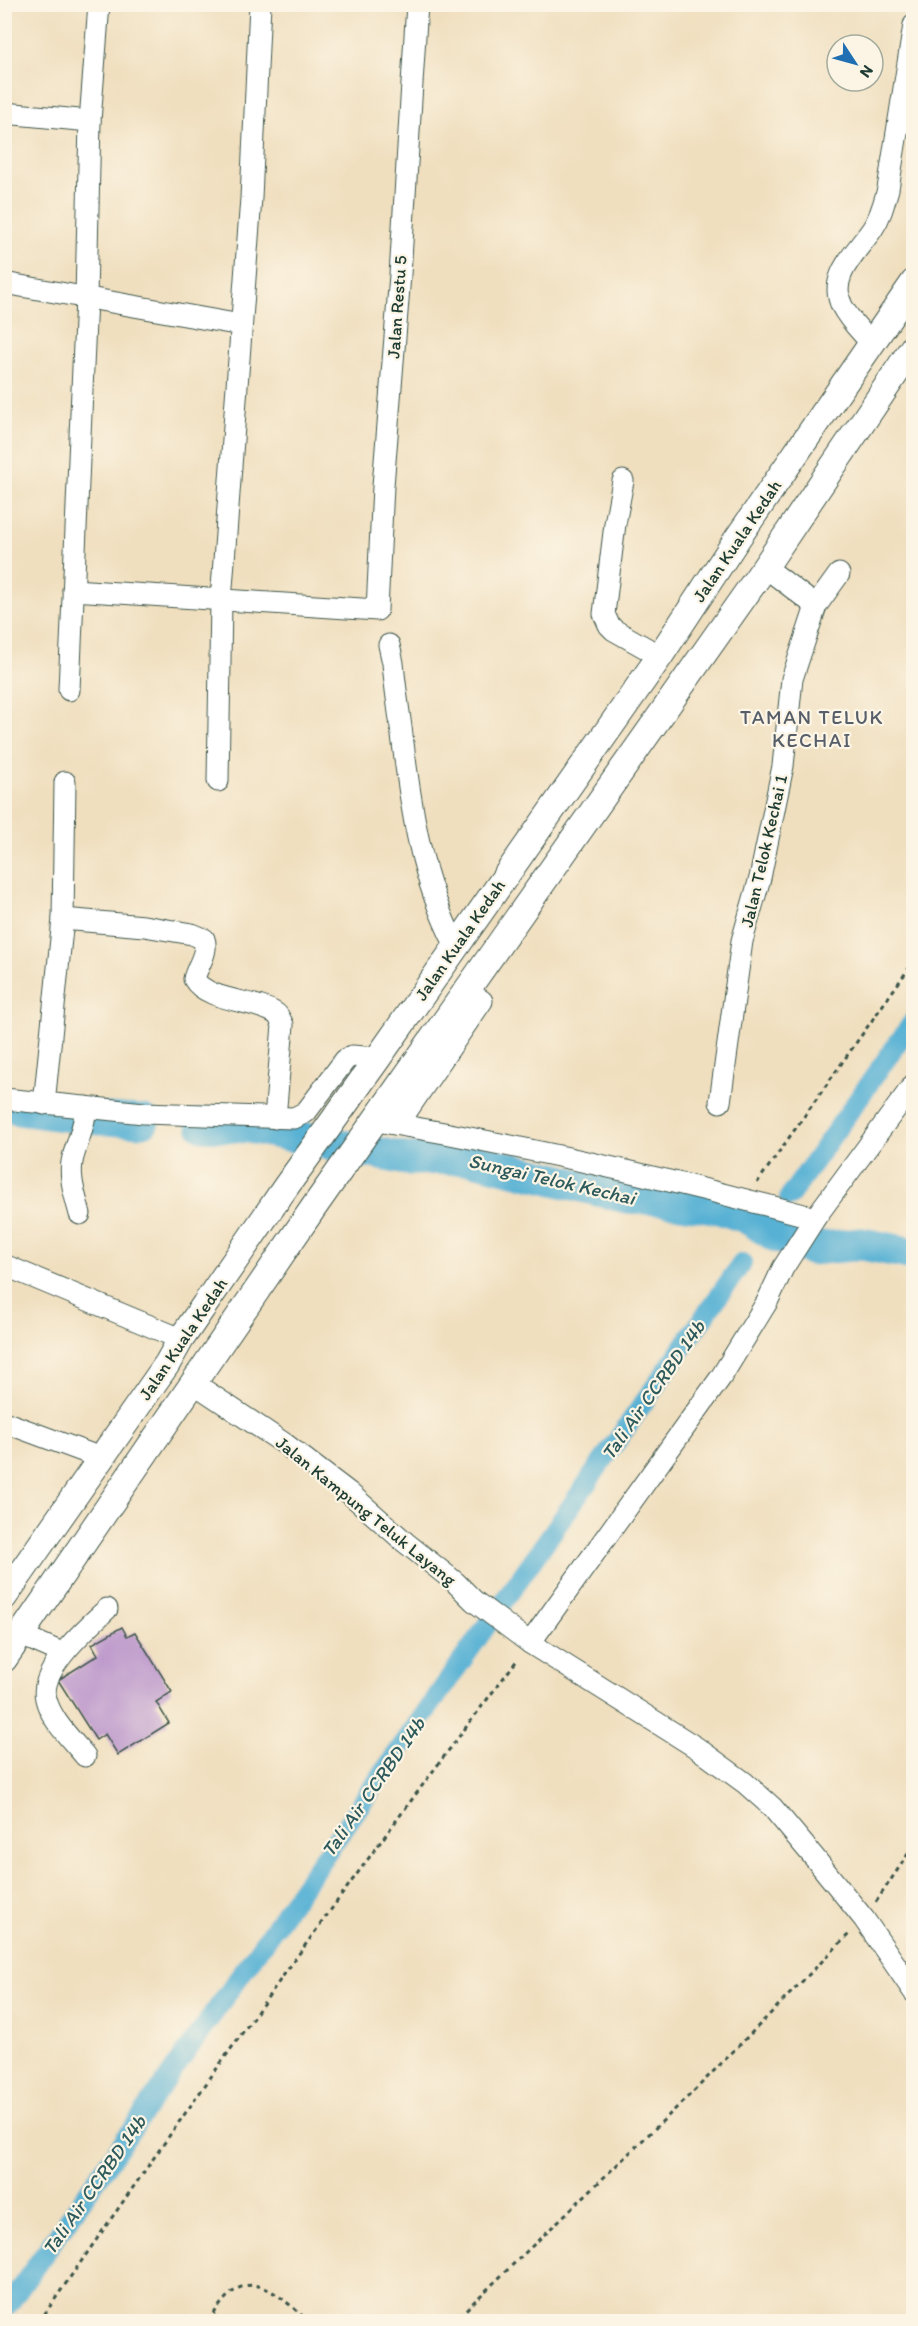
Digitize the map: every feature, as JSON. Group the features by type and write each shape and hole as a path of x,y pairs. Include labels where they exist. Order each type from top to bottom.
{"main road":[{"name":"Jalan Kuala Kedah","path":"4,1597 167,1364 181,1339 285,1188 660,656 914,282"},
{"name":"Jalan Kuala Kedah","path":"4,1659 13,1632 195,1384 314,1207 383,1123 467,990 765,567 914,346"}],"street":[{"path":"69,690 86,298 90,121 99,4"},
{"path":"218,781 221,601 251,198 260,4"},
{"name":"Jalan Restu 5","path":"221,601 377,610 382,486 400,275 417,4"},
{"path":"871,343 841,304 838,289 846,263 874,228 882,210 888,189 914,25"},
{"path":"4,113 90,121"},
{"path":"4,283 241,326"},
{"path":"623,481 615,524 604,614 614,630 660,656"},
{"path":"765,567 816,606"},
{"name":"Jalan Telok Kechai 1","path":"720,1102 742,941 760,878 783,766 792,679 816,606 839,574"},
{"path":"74,590 221,601"},
{"path":"388,645 393,663 409,793 426,875 442,919 456,946"},
{"path":"44,1104 63,919 65,782"},
{"path":"63,919 134,924 192,934 204,939 206,947 195,973 196,983 214,993 275,1013 283,1024 275,1118"},
{"path":"4,1099 44,1104 85,1116 144,1113 294,1118 303,1115 342,1062 352,1056 378,1058"},
{"path":"525,1639 665,1459 721,1377 767,1302 783,1268 810,1226 914,1084"},
{"path":"80,1214 72,1181 72,1167 85,1116"},
{"path":"383,1123 499,1142 746,1199 810,1226"},
{"path":"4,1266 181,1339"},
{"name":"Jalan Kampung Teluk Layang","path":"195,1384 285,1444 339,1485 455,1582 474,1601 525,1639 697,1748 745,1783 772,1807 864,1919 914,1992"},
{"path":"4,1422 101,1458"},
{"path":"85,1756 57,1721 46,1701 45,1693 62,1653 107,1609"},
{"path":"13,1632 62,1653"}],"path":[{"path":"746,1199 914,961"},
{"path":"39,2322 525,1639"},
{"path":"453,2322 695,2090 864,1919 914,1845"},
{"path":"209,2322 219,2304 231,2291 248,2285 264,2286 279,2295 309,2322"}],"building":[{"path":"122,1627 127,1636 135,1632 172,1692 156,1702 169,1723 118,1755 105,1734 96,1740 58,1680 98,1655 92,1644"}],"waterway":[{"name":"Tali Air CCRBD 14b","path":"789,1197 914,1020"},
{"name":"Sungai Telok Kechai","path":"18,1109 83,1118 143,1121"},
{"name":"Sungai Telok Kechai","path":"203,1125 249,1127 406,1159 469,1158 626,1197 661,1199 719,1208 746,1217 776,1236 811,1249 862,1244 914,1254"},
{"name":"Tali Air CCRBD 14b","path":"4,2311 742,1263"}],"district":[{"name":"TAMAN TELUK KECHAI","path":"812,728"}]}
